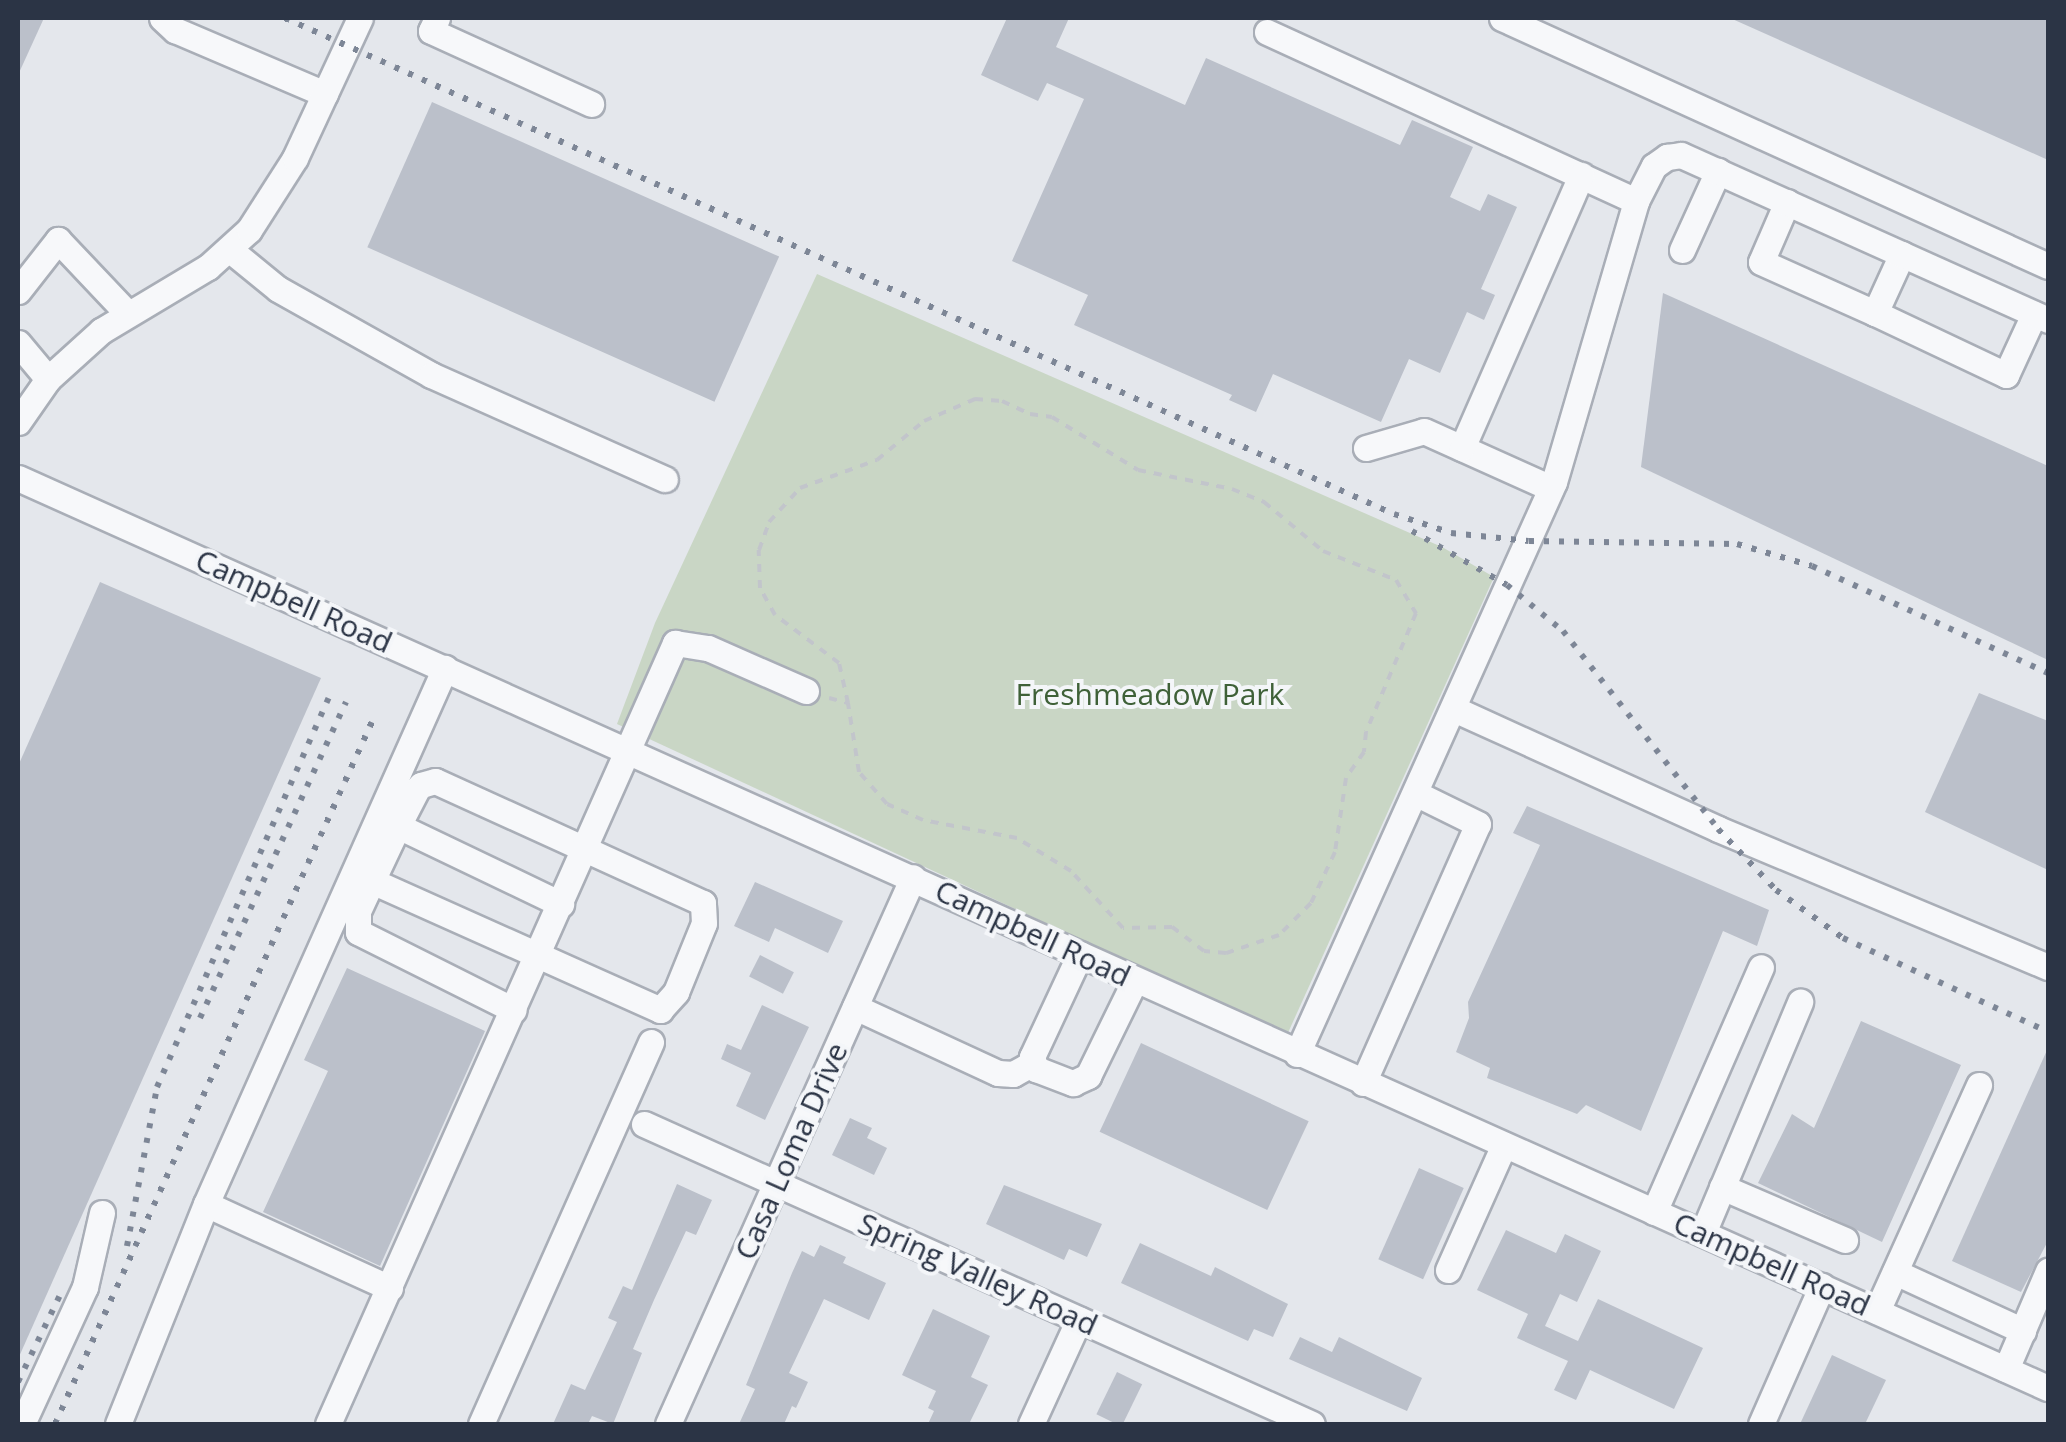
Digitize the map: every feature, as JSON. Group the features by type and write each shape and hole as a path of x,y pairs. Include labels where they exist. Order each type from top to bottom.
{"street":[{"path":"162,18 175,30 325,94"},
{"path":"18,422 48,379 127,313 186,282 229,250 265,211 360,18"},
{"path":"437,18 431,31 591,104"},
{"path":"1502,18 2048,266"},
{"path":"1267,32 1636,201"},
{"path":"1297,1054 1551,488 1646,176 1667,157 1682,155 1788,202 2041,317 2006,375 1760,262 1788,202"},
{"path":"1682,250 1718,171"},
{"path":"1462,448 1581,175"},
{"path":"18,291 58,240 127,313"},
{"path":"229,250 278,288 431,375 665,479"},
{"path":"1874,314 1902,254"},
{"path":"18,343 48,379"},
{"path":"1366,448 1424,431 1551,488"},
{"name":"Campbell Road","path":"18,478 1297,1054 2047,1384"},
{"path":"328,1424 587,850 675,643 708,648 806,691"},
{"path":"118,1424 206,1204 445,668"},
{"path":"1454,709 1718,829 2048,967"},
{"path":"372,881 648,1008 660,1010 676,992 704,923 703,903 436,781 417,789 372,881 354,923 367,941 514,1010"},
{"path":"1364,1083 1478,824 1415,793"},
{"path":"398,826 561,904"},
{"name":"Casa Loma Drive","path":"668,1424 913,878"},
{"path":"1080,954 1042,1033 1033,1063 1036,1069 1064,1081 1081,1082 1136,980"},
{"path":"1654,1212 1761,967"},
{"path":"1702,1233 1800,1002"},
{"path":"856,1007 998,1073 1013,1074 1033,1063"},
{"path":"480,1424 651,1042"},
{"path":"1877,1311 1980,1085"},
{"name":"Spring Valley Road","path":"644,1124 1312,1424"},
{"path":"1448,1270 1504,1145"},
{"path":"1722,1188 1846,1240"},
{"path":"206,1204 390,1288"},
{"path":"22,1424 85,1287 102,1212"},
{"path":"2006,1369 2048,1271"},
{"path":"1894,1272 2023,1331"},
{"path":"1761,1424 1822,1286"},
{"path":"1032,1424 1079,1320"}],"path":[{"path":"976,399 1002,401 1030,414 1052,417 1138,470 1232,489 1264,502 1322,551 1396,580 1416,613 1366,732 1364,752 1346,778 1335,852 1310,903 1279,934 1226,953 1204,951 1172,927 1123,928 1071,871 1017,838 923,820 888,804 859,772 848,703 843,672 831,653 775,615 766,603 758,567 768,522 800,488 877,460 924,421 976,399"},
{"path":"806,691 848,703"}],"green space":[{"name":"Freshmeadow Park","path":"817,274 1442,547 1494,577 1287,1035 617,724 655,623"}],"building":[{"path":"18,18 44,18 18,75"},
{"path":"1007,18 1069,18 1056,47 1185,105 1206,58 1400,145 1412,120 1473,147 1450,197 1480,211 1488,194 1517,207 1481,289 1495,295 1484,320 1467,312 1440,373 1409,359 1381,422 1273,374 1256,412 1229,400 1232,395 1074,325 1088,295 1012,261 1084,99 1047,83 1038,101 981,75"},
{"path":"1730,18 2048,18 2048,160"},
{"path":"432,102 779,257 714,402 367,247"},
{"path":"1663,293 2048,466 2048,660 1641,467"},
{"path":"100,582 321,678 18,1359 18,766"},
{"path":"1979,693 2048,721 2048,870 1925,812"},
{"path":"1527,806 1769,910 1757,946 1723,931 1641,1131 1586,1105 1577,1114 1487,1078 1490,1068 1456,1052 1469,1018 1468,1002 1540,845 1513,833"},
{"path":"755,882 843,921 828,953 775,928 769,942 734,926"},
{"path":"760,955 794,972 783,994 749,976"},
{"path":"347,968 485,1031 380,1266 263,1212 328,1071 304,1060"},
{"path":"762,1005 809,1027 765,1120 736,1106 751,1073 721,1059 727,1044 741,1050"},
{"path":"1861,1021 1961,1065 1882,1242 1758,1183 1792,1114 1814,1128"},
{"path":"1141,1043 1309,1121 1267,1210 1100,1132"},
{"path":"2048,1048 2048,1241 2021,1292 1952,1261"},
{"path":"850,1118 872,1128 867,1138 887,1148 874,1175 832,1155"},
{"path":"1419,1168 1464,1188 1423,1279 1378,1259"},
{"path":"677,1184 712,1200 696,1235 686,1231 654,1300 633,1349 642,1353 613,1424 592,1416 588,1424 553,1424 571,1384 585,1390 617,1322 608,1318 623,1286 632,1290"},
{"path":"1004,1185 1102,1224 1087,1257 1069,1249 1064,1260 986,1224"},
{"path":"1506,1230 1556,1253 1565,1234 1601,1251 1577,1302 1560,1294 1545,1326 1578,1341 1598,1299 1703,1348 1674,1409 1590,1370 1576,1400 1554,1390 1568,1361 1517,1338 1528,1314 1477,1290"},
{"path":"1140,1243 1211,1276 1215,1267 1288,1304 1273,1337 1254,1329 1248,1341 1121,1283"},
{"path":"820,1245 846,1257 843,1263 886,1283 869,1320 824,1299 789,1373 808,1382 796,1408 792,1406 784,1424 739,1424 755,1389 746,1385 792,1273 802,1251 814,1257"},
{"path":"933,1309 990,1336 971,1377 988,1385 969,1424 928,1424 934,1411 928,1408 936,1391 902,1375"},
{"path":"1300,1337 1332,1352 1339,1337 1422,1378 1407,1411 1289,1359"},
{"path":"1832,1355 1886,1380 1865,1424 1800,1424"},
{"path":"1117,1372 1142,1384 1123,1424 1096,1414"}],"railway":[{"path":"285,18 1394,514 1451,533 1529,541 1737,544 1812,566 2048,673"},
{"path":"1412,531 1507,585 1563,631 1718,829 1776,890 1843,938 2048,1032"},
{"path":"127,1246 157,1087 330,695"},
{"path":"200,1018 346,702"},
{"path":"55,1424 374,717"},
{"path":"18,1382 60,1295"}]}
